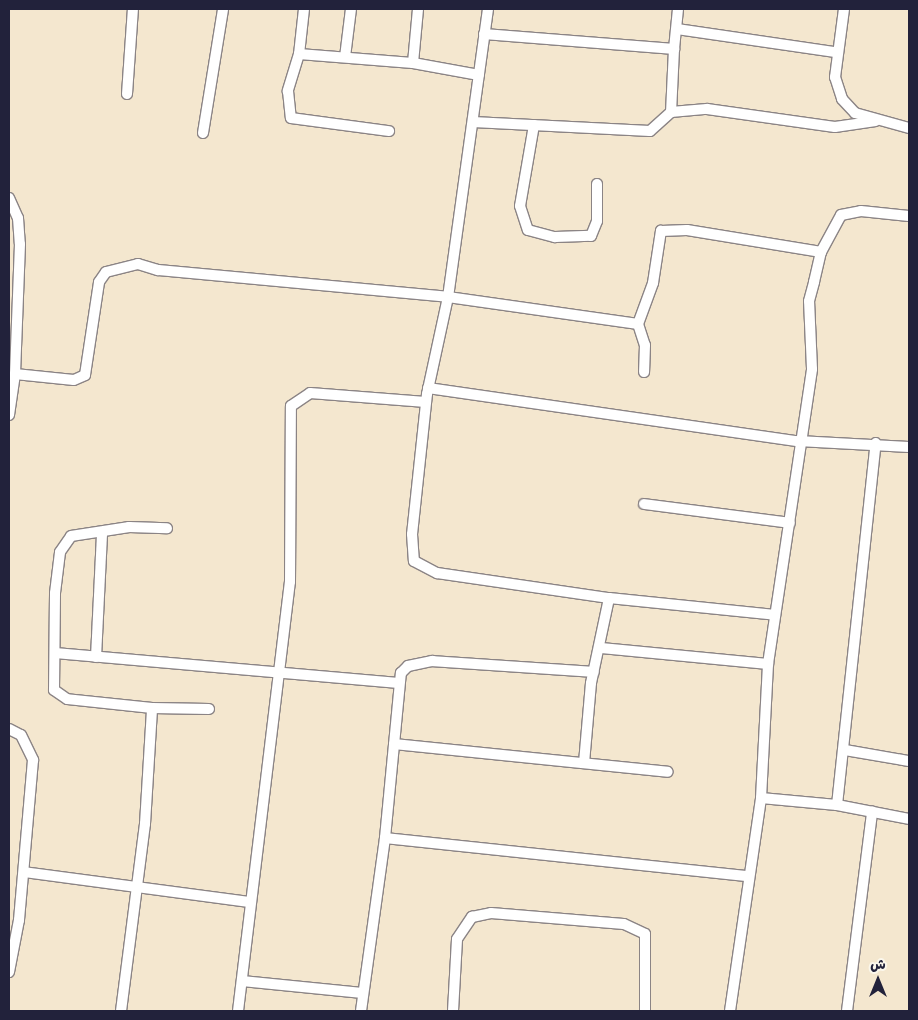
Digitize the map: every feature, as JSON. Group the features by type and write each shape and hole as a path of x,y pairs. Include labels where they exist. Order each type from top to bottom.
{"street":[{"path":"127,94 133,9"},
{"path":"203,133 223,9"},
{"path":"304,9 299,54 288,91 291,118 389,131"},
{"path":"345,57 350,9"},
{"path":"412,63 418,9"},
{"path":"488,9 448,297 426,402 412,534 414,561 438,573 609,598 775,615"},
{"path":"671,112 678,9"},
{"path":"844,9 836,52 835,77 842,99 855,113 876,121 909,128"},
{"path":"677,29 836,52"},
{"path":"484,34 674,49"},
{"path":"299,54 412,63 479,75"},
{"path":"473,122 650,131 671,112 707,109 835,126 876,121"},
{"path":"534,125 520,206 528,230 555,237 591,236 597,221 597,184"},
{"path":"9,198 18,218 20,244 15,374 9,409"},
{"path":"730,1011 748,876 761,798 768,664 790,523 798,441 812,369 810,301 820,252 841,215 861,211 909,216"},
{"path":"644,372 645,345 638,324 652,282 661,231 686,230 820,252"},
{"path":"15,374 74,380 85,375 99,282 106,272 119,266 138,264 158,270 448,297 638,324"},
{"path":"428,388 798,441 876,443 909,448"},
{"path":"238,1011 248,902 290,582 292,406 310,393 426,402"},
{"path":"837,805 845,750 876,443"},
{"path":"644,504 790,523"},
{"path":"167,528 129,528 64,541 55,593 54,690 67,699 152,708 209,709"},
{"path":"96,657 102,533"},
{"path":"584,763 594,672 601,648 609,598"},
{"path":"601,648 768,664"},
{"path":"55,653 399,683"},
{"path":"361,1011 385,838 399,683 408,666 432,661 594,672"},
{"path":"121,1011 138,887 152,708"},
{"path":"9,729 21,735 33,760 24,872 9,972"},
{"path":"394,744 668,772"},
{"path":"845,750 909,761"},
{"path":"761,798 837,805 909,818"},
{"path":"847,1011 872,812"},
{"path":"385,838 748,876"},
{"path":"24,872 248,902"},
{"path":"453,1011 457,939 472,918 491,914 624,924 644,934 645,1011"},
{"path":"242,981 362,993"}]}
